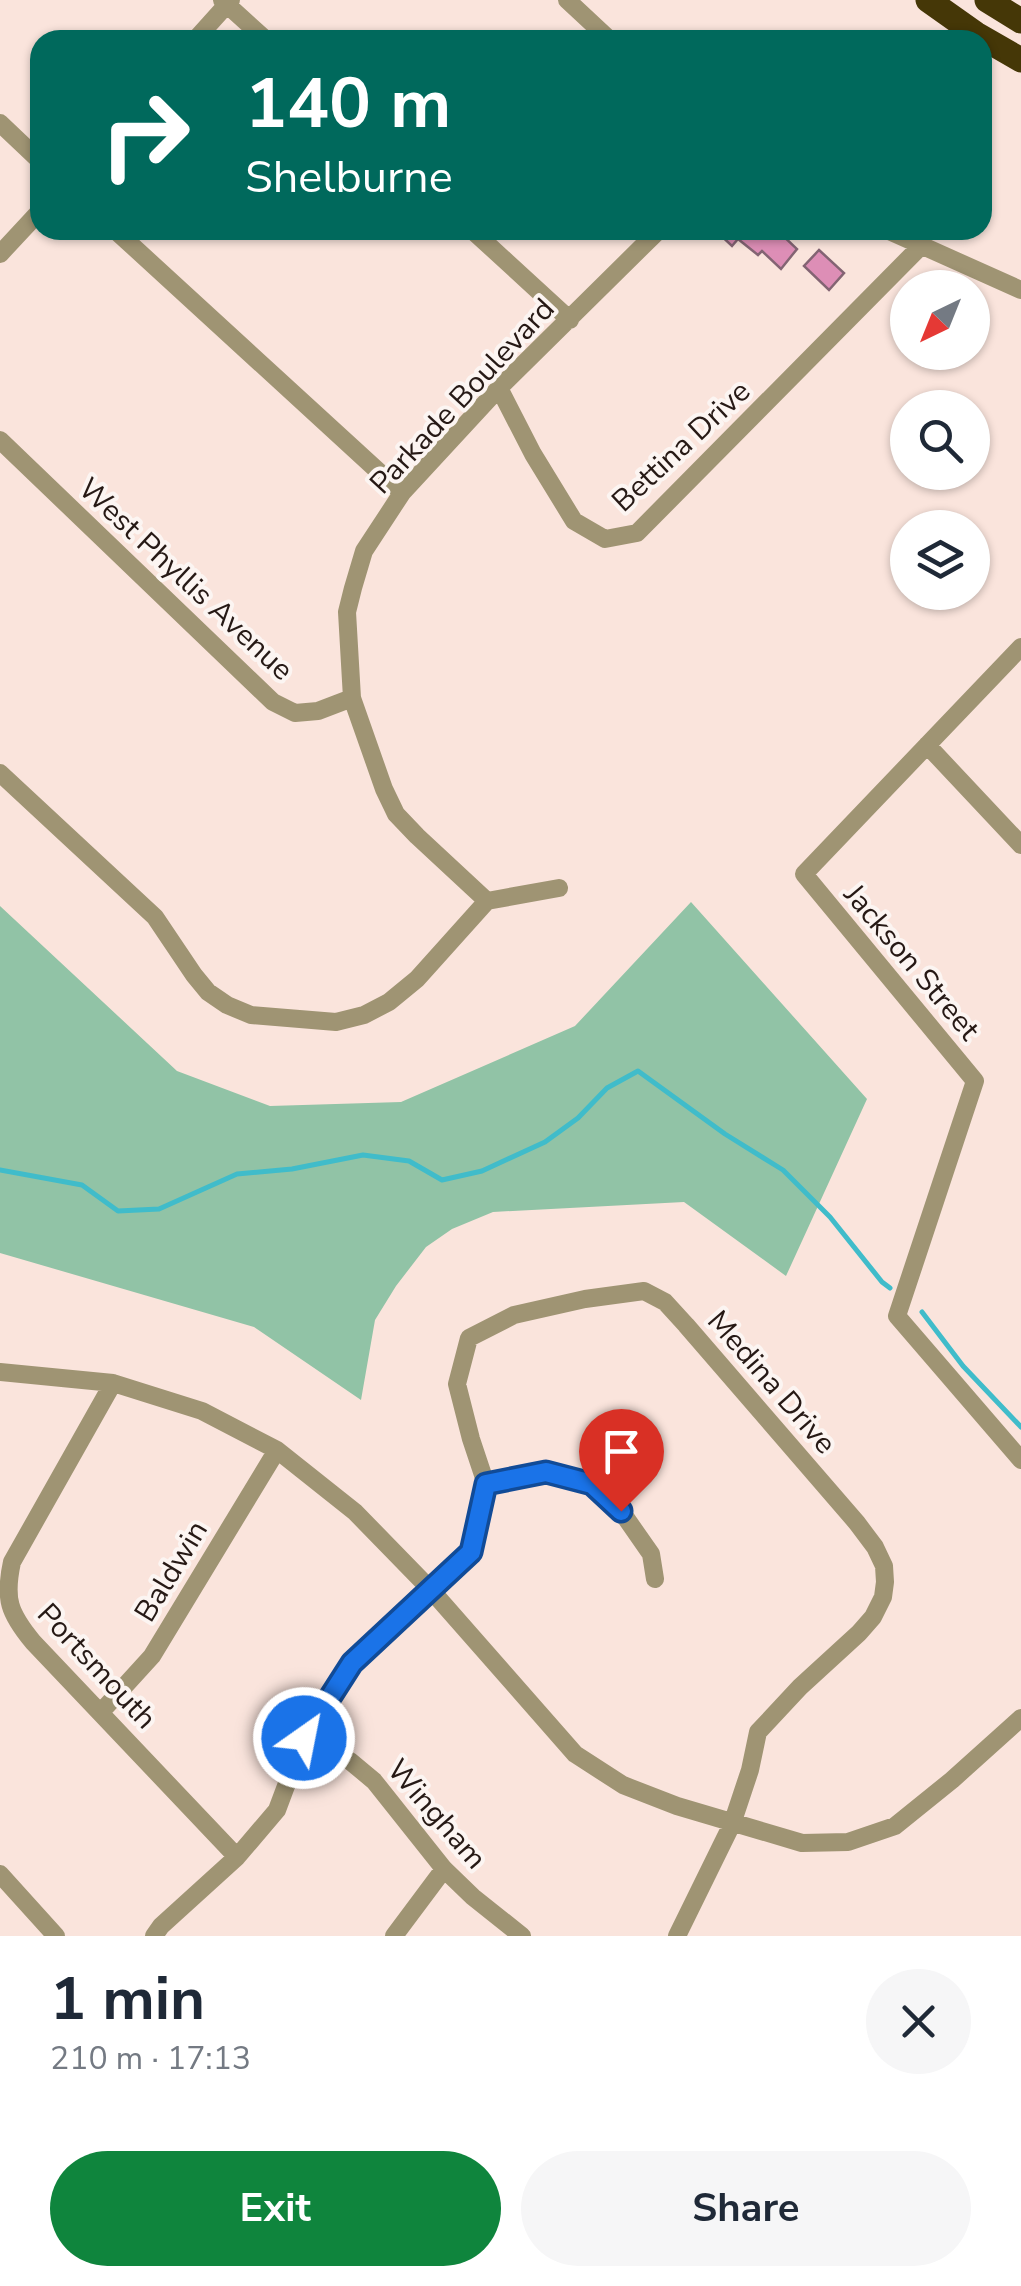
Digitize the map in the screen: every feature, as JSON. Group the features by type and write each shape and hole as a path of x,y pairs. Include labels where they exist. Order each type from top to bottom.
{"highway":[{"path":"928,0 970,30"},
{"path":"987,0 1021,22"},
{"path":"992,43 1021,60"}],"street":[{"path":"567,0 599,30"},
{"path":"203,30 227,1 256,30"},
{"path":"0,124 30,152"},
{"path":"0,254 30,221"},
{"path":"126,240 402,492"},
{"path":"483,240 570,320"},
{"name":"Parkade Boulevard","path":"487,901 396,814 352,698 347,612 364,551 402,492 499,388 649,240"},
{"path":"908,240 1021,290"},
{"name":"Bettina Drive","path":"499,388 574,521 605,540 637,533 921,246"},
{"name":"West Phyllis Avenue","path":"0,440 273,702 295,713 318,711 352,698"},
{"name":"Jackson Street","path":"1021,648 804,874 975,1081 897,1316 1021,1460"},
{"path":"927,745 1021,846"},
{"path":"0,773 155,917 208,992 227,1006 251,1015 336,1022 364,1015 417,980 487,901 559,888"},
{"name":"Medina Drive","path":"486,1484 458,1384 469,1338 514,1314 644,1291 665,1302 858,1522 884,1566 883,1597 873,1617 758,1732 732,1824 677,1936"},
{"path":"0,1372 114,1384 202,1412 277,1450 355,1512 431,1590 575,1754 623,1785 677,1806 802,1844 848,1842 895,1826 1020,1721"},
{"name":"Portsmouth","path":"114,1384 12,1562 7,1584 9,1606 15,1620 237,1857"},
{"name":"Baldwin","path":"101,1712 152,1656 277,1450"},
{"path":"154,1936 160,1926 237,1857 277,1810 304,1738 352,1663 471,1552 486,1484 546,1472 592,1484 621,1511 652,1554 655,1579"},
{"name":"Wingham","path":"304,1738 350,1761 374,1782 444,1869 522,1936"},
{"path":"394,1936 444,1869"},
{"path":"0,1874 54,1935"}],"green space":[{"path":"691,902 867,1099 786,1276 684,1202 493,1212 452,1229 426,1247 396,1286 375,1320 361,1400 254,1327 0,1253 0,906 177,1071 270,1106 401,1102 575,1026"}],"building":[{"path":"739,240 788,240 797,249 781,269 762,251 758,255"},
{"path":"819,250 844,273 829,290 804,266"}],"waterway":[{"path":"0,1170 82,1185 118,1211 159,1209 237,1174 292,1169 363,1155 409,1161 442,1180 482,1171 545,1142 578,1118 607,1088 638,1071 783,1170 830,1217 890,1288"},
{"path":"922,1312 963,1366 1021,1427"}],"route":[{"path":"304,1738 352,1663 471,1552 486,1484 546,1472 592,1484 621,1511"}]}
